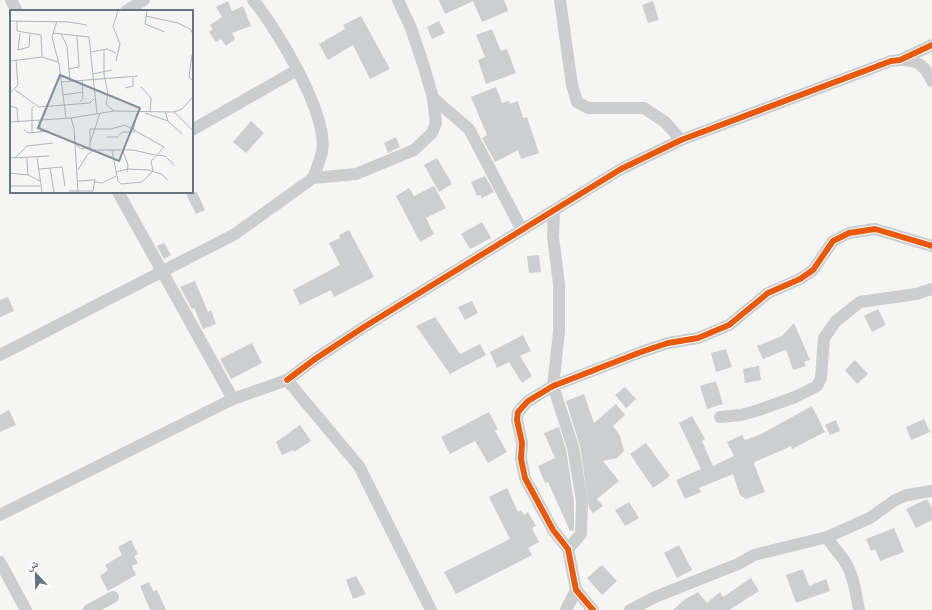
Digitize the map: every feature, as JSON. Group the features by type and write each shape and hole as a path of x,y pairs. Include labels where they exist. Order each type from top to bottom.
{"street":[{"path":"11,0 16,10"},
{"path":"125,7 144,0"},
{"path":"253,0 266,15 297,70 322,131 322,152 313,178"},
{"path":"0,355 235,234 313,178 356,174 414,150 432,133 436,123 433,98 411,28 398,0"},
{"path":"560,0 572,85 577,102 588,108 644,108 665,122 681,140"},
{"path":"900,60 932,45"},
{"path":"0,515 233,399 287,380 315,359 364,327 621,169 681,140 891,61 910,60 921,63 932,81"},
{"path":"193,129 297,70"},
{"path":"433,98 469,129 522,230"},
{"path":"119,193 233,399"},
{"path":"554,211 553,237 559,284 559,326 553,386 573,447 582,501 581,534 568,549"},
{"path":"592,610 576,590 568,549 552,530 525,478 521,459 522,443 517,420 518,412 528,401 553,386 668,342 698,338 729,325 768,293 800,279 813,270 833,241 849,233 875,230 932,246"},
{"path":"720,417 741,415 759,410 795,397 817,386 821,378 824,338 836,321 860,302 916,294 932,289"},
{"path":"287,380 359,466 431,610"},
{"path":"630,610 656,596 738,564 754,555 827,538 870,518 895,500 907,495 930,494"},
{"path":"827,538 836,552 843,559 850,573 859,610"},
{"path":"0,562 26,610"},
{"path":"566,610 576,590"},
{"path":"90,610 113,597"}],"building":[{"path":"439,0 504,0 508,11 482,22 473,1 445,14"},
{"path":"228,1 232,11 243,6 251,26 232,33 235,39 226,46 221,39 216,42 209,32 213,29 210,25 222,17 216,7"},
{"path":"653,1 659,20 648,23 642,5"},
{"path":"361,16 390,69 370,79 353,45 328,60 319,44 345,29 343,25"},
{"path":"439,21 445,33 432,39 427,27"},
{"path":"492,29 501,51 507,49 516,73 486,84 478,60 485,57 476,35"},
{"path":"496,87 502,103 509,101 510,104 518,101 523,118 527,117 539,153 521,159 518,150 495,162 482,138 487,135 471,97"},
{"path":"251,121 264,133 246,153 233,142"},
{"path":"396,137 400,147 388,153 384,143"},
{"path":"437,158 452,184 439,192 424,165"},
{"path":"485,176 494,192 482,198 480,195 477,196 471,182"},
{"path":"434,186 446,208 426,218 434,234 420,242 396,196 409,188 414,196"},
{"path":"197,192 205,210 196,214 186,193"},
{"path":"482,222 491,238 470,249 461,234"},
{"path":"349,230 374,277 334,297 331,290 300,305 293,290 340,265 329,243 340,238 339,235"},
{"path":"164,243 171,255 164,259 157,246"},
{"path":"539,255 541,272 529,273 527,256"},
{"path":"195,281 208,312 211,310 216,324 203,329 194,308 192,309 180,287"},
{"path":"8,297 14,311 0,317 0,300"},
{"path":"472,301 478,313 465,320 458,307"},
{"path":"878,309 886,325 872,332 864,316"},
{"path":"435,317 460,354 480,344 486,355 450,374 416,326"},
{"path":"794,323 810,360 804,362 806,366 793,370 785,350 763,359 757,346 782,336"},
{"path":"523,335 531,351 520,356 532,376 522,383 509,362 497,368 490,352"},
{"path":"252,343 262,363 231,379 220,359"},
{"path":"726,349 732,367 716,372 711,353"},
{"path":"855,360 868,374 857,384 845,370"},
{"path":"759,366 761,380 745,383 743,369"},
{"path":"716,381 723,404 707,409 700,386"},
{"path":"625,387 636,399 626,408 615,395"},
{"path":"584,394 594,423 616,404 625,415 613,426 620,436 624,451 617,458 603,461 619,481 597,499 603,506 593,513 589,508 580,446 566,401"},
{"path":"812,406 825,432 792,449 791,446 755,462 754,464 765,492 746,499 740,495 733,474 699,488 701,492 685,499 676,480 701,469 679,423 692,416 705,439 702,441 713,466 734,456 727,442 742,435 745,440 761,434"},
{"path":"9,410 16,425 0,432 0,415"},
{"path":"489,412 498,429 495,431 507,452 488,463 475,441 450,454 441,437"},
{"path":"924,419 930,432 911,440 906,427"},
{"path":"836,420 840,431 830,435 825,425"},
{"path":"300,425 311,441 294,452 293,450 282,455 276,442"},
{"path":"559,427 566,449 574,502 574,530 570,531 548,482 545,483 538,466 555,458 544,433"},
{"path":"646,443 670,476 653,488 630,454"},
{"path":"507,488 518,512 521,510 524,515 528,512 536,526 532,528 539,542 528,548 532,555 456,594 444,572 510,539 489,497"},
{"path":"927,499 932,508 932,520 916,528 906,509"},
{"path":"629,502 639,518 625,526 615,510"},
{"path":"894,528 904,552 880,561 875,549 871,551 866,539"},
{"path":"131,540 138,554 134,556 138,563 132,566 136,575 108,591 100,576 108,570 105,565 122,555 118,547"},
{"path":"679,545 692,570 677,578 664,553"},
{"path":"602,565 617,581 602,595 587,578"},
{"path":"803,569 809,586 826,579 830,591 796,603 786,575"},
{"path":"356,576 366,594 353,599 346,580"},
{"path":"751,578 759,591 729,610 673,610 684,600 698,592 707,603 720,592 723,597"},
{"path":"149,582 153,591 157,590 166,610 150,610 140,586"}],"cycle path":[{"path":"287,380 315,359 364,327 621,169 681,140 891,61 900,60 932,45"},
{"path":"593,610 576,590 568,549 553,530 525,478 521,459 522,443 517,420 518,412 528,401 553,386 641,352 668,343 698,338 729,325 768,293 800,279 813,270 833,241 849,233 875,229 932,246"}]}
